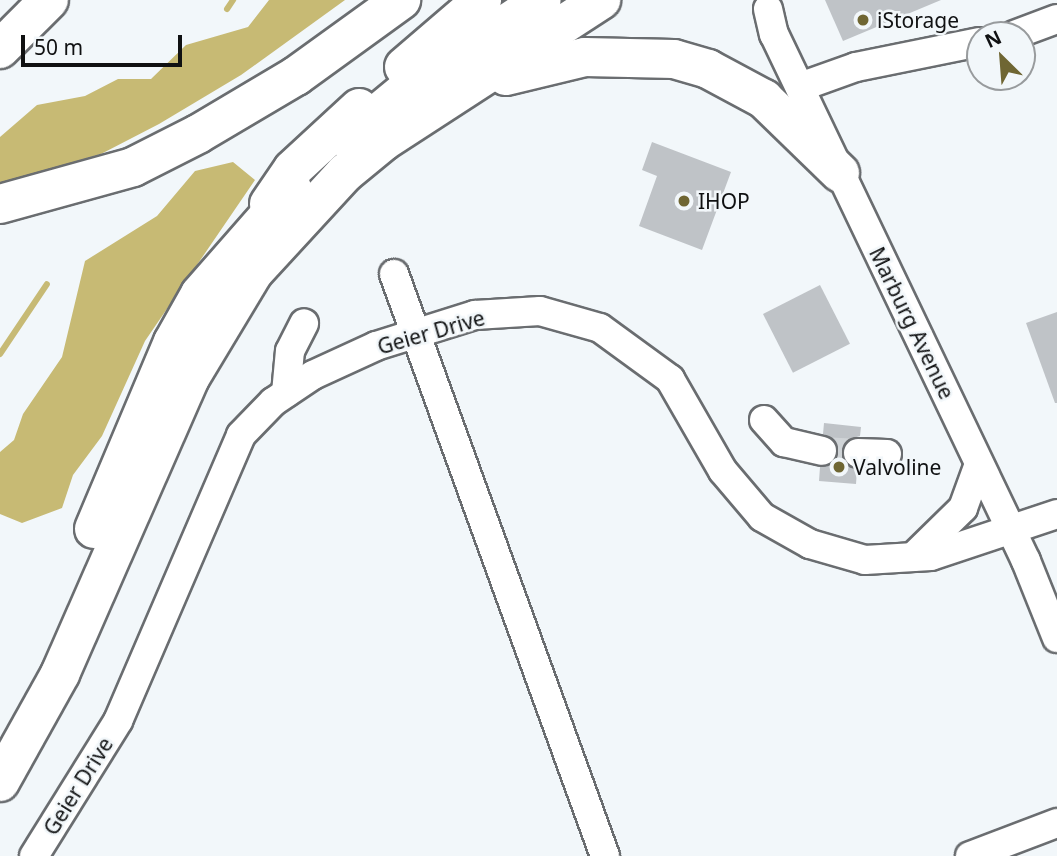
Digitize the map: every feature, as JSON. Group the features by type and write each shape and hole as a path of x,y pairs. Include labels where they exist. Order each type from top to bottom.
{"highway":[{"path":"0,49 49,0"},
{"path":"198,134 378,0"},
{"path":"0,204 133,167 198,134 296,76 401,0"},
{"path":"0,733 25,691 173,342 200,294 241,244 293,169 482,0"},
{"path":"241,244 326,156 405,92 542,0"},
{"path":"0,782 60,674 179,401 221,322 253,273 312,207 374,149 428,111 601,0"},
{"path":"428,111 541,64 586,57 674,59 708,69 764,99 840,173"}],"street":[{"name":"Marburg Avenue","path":"768,9 800,88 1011,531 1057,638"},
{"path":"1036,27 1057,19"},
{"path":"800,88 856,67 966,45"},
{"path":"394,274 605,856"},
{"name":"Geier Drive","path":"34,856 118,721 241,435 286,393 376,345 475,315 540,311 600,328 670,379 723,471 762,517 810,544 865,560 910,560 1011,531 1057,514"},
{"path":"286,393 290,351 304,323"},
{"path":"764,420 784,442 822,451"},
{"path":"858,453 887,454"},
{"path":"910,560 953,522 979,464"},
{"path":"970,856 1057,823"}],"shaded area":[{"path":"269,0 345,0 241,75 159,124 101,154 0,183 0,137 37,105 85,96 118,79 151,79 186,45 248,27"},
{"path":"233,162 255,180 145,341 102,436 73,475 62,508 22,523 0,514 0,452 14,440 23,414 62,357 85,261 157,216 195,171"}],"building":[{"name":"iStorage","path":"825,0 941,0 843,41"},
{"name":"IHOP","path":"652,142 731,172 702,250 639,226 657,176 642,170"},
{"path":"820,285 850,344 793,373 763,314"},
{"path":"1057,312 1057,403 1055,403 1026,323"},
{"name":"Valvoline","path":"824,423 861,427 860,436 850,439 842,452 844,461 857,470 856,484 819,481 820,467 834,463 838,454 834,439 823,434"}],"waterway":[{"path":"227,9 233,0"},
{"path":"0,354 47,284"}],"tunnel":[{"path":"822,451 858,453"}],"place":[{"name":"iStorage","path":"863,20"},
{"name":"IHOP","path":"684,201"},
{"name":"Valvoline","path":"839,467"}]}
